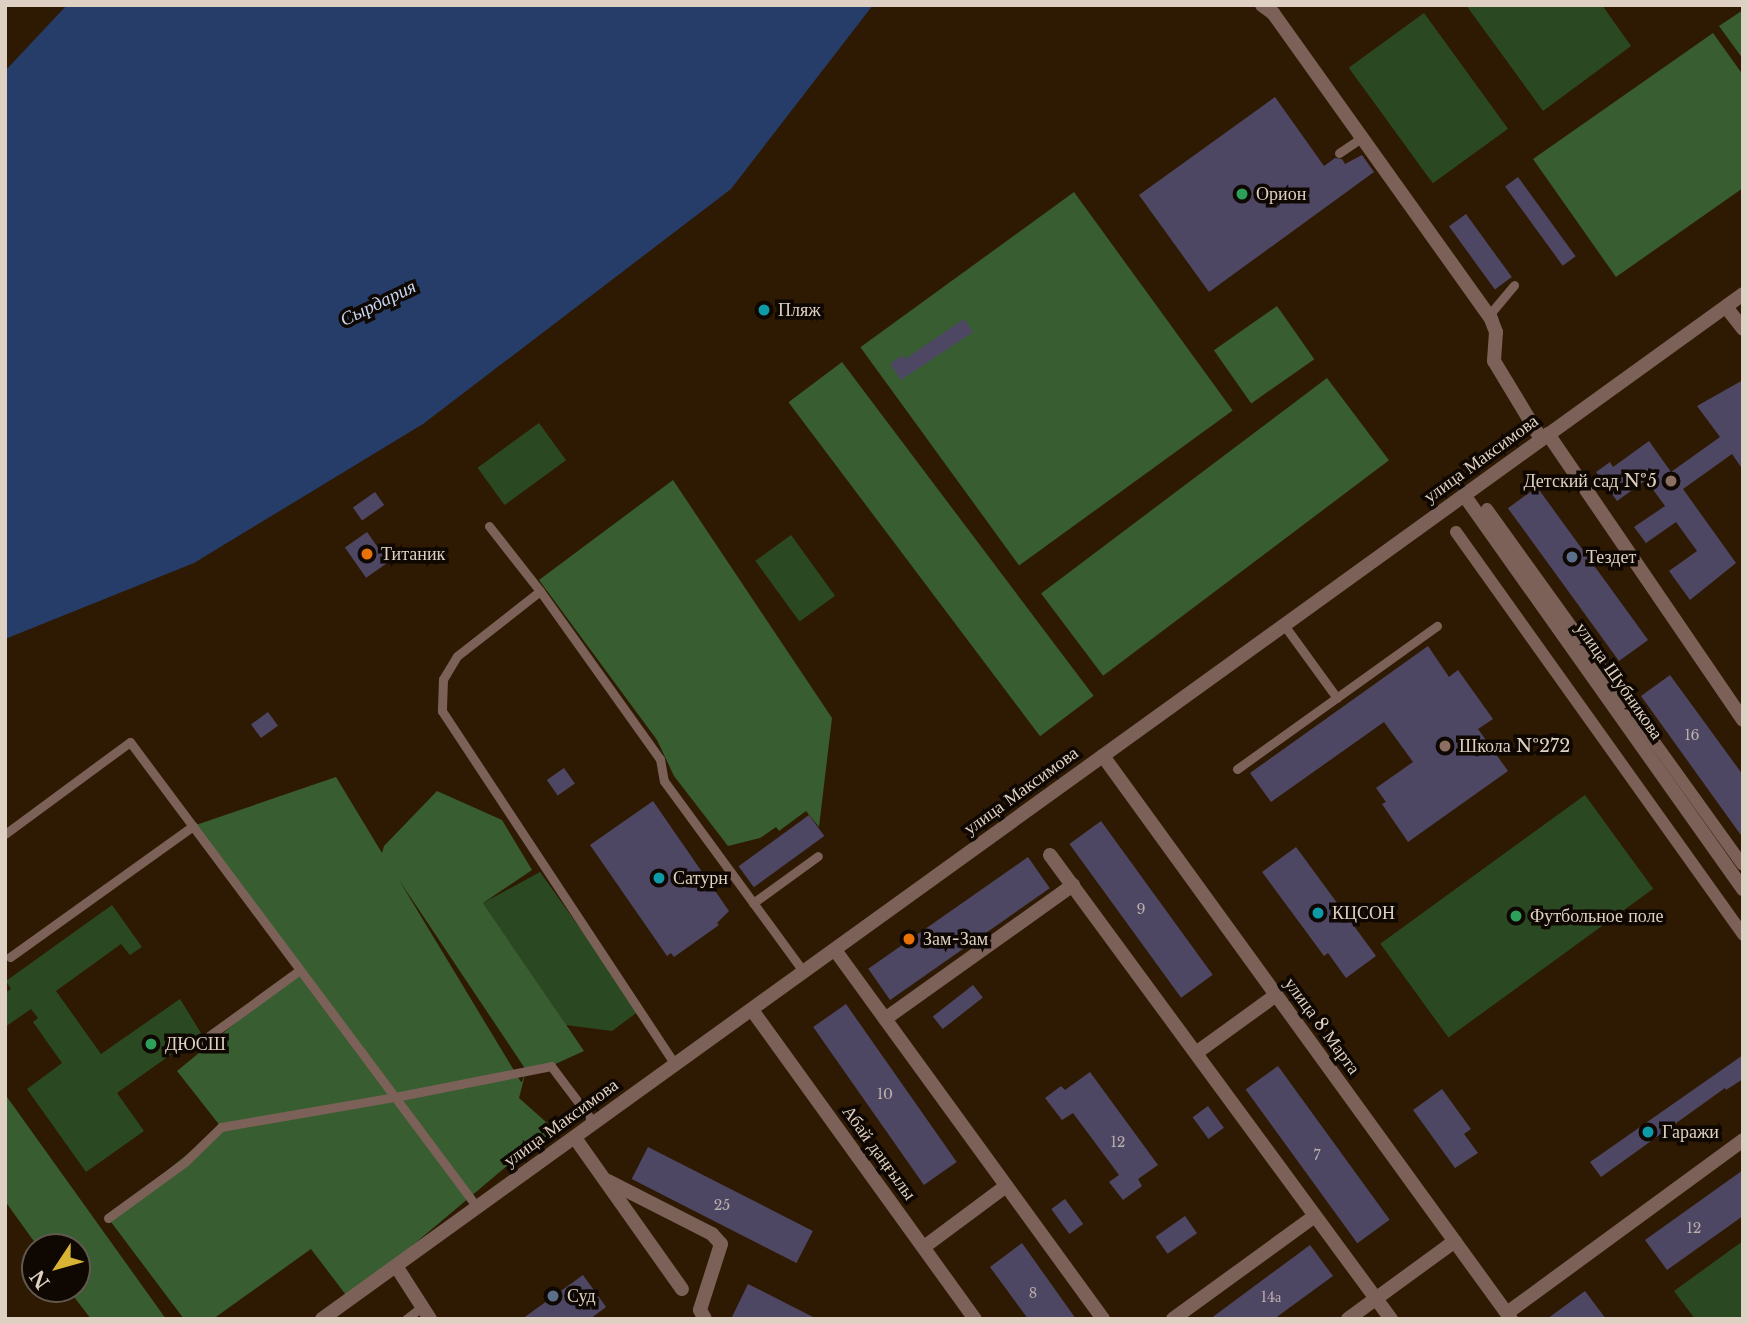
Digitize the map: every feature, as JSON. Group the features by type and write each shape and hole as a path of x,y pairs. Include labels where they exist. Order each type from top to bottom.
{"street":[{"path":"1262,5 1273,13 1489,315 1496,332 1494,361 1743,720"},
{"name":"улица Максимова","path":"322,1319 1743,294"},
{"path":"1726,307 1743,329"},
{"name":"улица Шубникова","path":"1464,495 1741,875"},
{"path":"1487,509 1741,875"},
{"path":"1456,532 1743,935"},
{"name":"улица 8 Марта","path":"1103,756 1509,1316"},
{"path":"1050,855 1391,1319"},
{"path":"885,1019 1073,885"},
{"path":"835,950 1102,1319"},
{"path":"1196,1053 1276,995"},
{"name":"Абай даңғылы","path":"752,1010 975,1319"},
{"path":"575,1138 682,1289"},
{"path":"1509,1316 1743,1140"},
{"path":"608,1181 712,1234 721,1244 700,1310 705,1319"},
{"path":"923,1247 1006,1186"},
{"path":"1173,1319 1315,1216"},
{"path":"1348,1319 1455,1241"},
{"path":"396,1266 426,1313"}],"lane":[{"path":"1339,153 1363,137"},
{"path":"1489,315 1514,285"},
{"path":"489,526 540,590 660,759 664,781 804,972"},
{"path":"540,590 457,656 443,679 442,711 675,1065"},
{"path":"1284,625 1337,698"},
{"path":"1237,769 1437,626"},
{"path":"5,834 131,742 477,1207"},
{"path":"10,957 193,826"},
{"path":"753,903 818,856"},
{"path":"198,1044 300,970"},
{"path":"108,1217 185,1162 222,1127 551,1066 594,1123"},
{"path":"406,1319 426,1313"}],"green space":[{"path":"1466,5 1602,5 1631,46 1543,111"},
{"path":"1743,10 1743,59 1719,26"},
{"path":"1424,13 1508,129 1433,183 1349,68"},
{"path":"1713,33 1743,75 1743,188 1616,277 1533,159"},
{"path":"1074,192 1233,410 1019,566 860,347"},
{"path":"1277,306 1314,359 1251,403 1214,350"},
{"path":"842,362 1094,696 1040,736 788,402"},
{"path":"1327,378 1389,460 1103,676 1041,593"},
{"path":"539,423 566,460 505,505 478,468"},
{"path":"673,480 832,718 819,827 806,811 779,831 776,827 760,838 728,846 674,776 657,740 539,580"},
{"path":"791,535 835,596 799,622 755,561"},
{"path":"336,777 382,853 384,846 437,791 502,820 532,870 483,903 584,1051 551,1066 526,1071 519,1098 555,1130 508,1165 349,1299 311,1249 213,1319 184,1319 108,1218 221,1127 177,1071 300,970 193,826","holes":["399,880 526,1070 521,1082"]},
{"name":"Футбольное поле","path":"1585,795 1653,889 1449,1038 1380,944"},
{"path":"540,872 639,1011 612,1031 566,1025 483,903"},
{"name":"ДЮСШ","path":"112,905 142,947 130,955 121,944 56,991 101,1054 180,999 201,1033 117,1093 144,1131 86,1172 27,1089 62,1063 33,1022 38,1018 31,1009 5,1027 5,993 11,989 6,981"},
{"path":"7,1097 166,1319 91,1319 79,1303 91,1303 91,1233 28,1233 5,1201"},
{"path":"1743,1241 1743,1319 1695,1319 1674,1291"}],"water":[{"name":"Сырдария","path":"67,5 873,5 731,189 423,424 194,563 5,639 5,71"}],"building":[{"name":"Орион","path":"1275,97 1324,166 1335,158 1342,159 1345,164 1362,155 1374,172 1209,292 1139,195"},
{"path":"1518,177 1576,256 1563,266 1505,186"},
{"path":"1466,214 1512,277 1495,289 1449,226"},
{"path":"964,319 973,332 901,380 890,364 902,355 905,359"},
{"name":"Детский сад №5","path":"1743,380 1743,470 1732,454 1683,489 1736,563 1690,600 1669,571 1697,551 1676,522 1646,543 1634,527 1665,506 1646,480 1617,501 1596,472 1610,462 1613,467 1649,441 1671,472 1720,437 1697,406"},
{"path":"1537,487 1648,640 1619,661 1508,508"},
{"path":"375,492 384,505 362,521 353,507"},
{"name":"Титаник","path":"367,532 388,562 366,578 345,547"},
{"name":"Школа №272","path":"1428,646 1449,677 1458,670 1493,719 1478,729 1508,771 1408,842 1382,804 1386,802 1376,788 1413,762 1384,722 1271,802 1250,773"},
{"path":"1670,675 1743,775 1743,838 1641,696"},
{"path":"268,712 278,726 261,738 251,724"},
{"path":"564,768 575,784 558,796 547,780"},
{"name":"Сатурн","path":"653,801 729,911 717,923 719,925 674,957 671,953 667,956 590,845"},
{"path":"809,815 824,836 754,887 739,866"},
{"path":"1101,821 1213,975 1181,998 1069,844"},
{"name":"КЦСОН","path":"1296,847 1376,956 1346,978 1328,953 1324,956 1262,872"},
{"path":"1028,857 1050,888 890,1000 868,969"},
{"path":"973,985 983,998 943,1029 933,1016"},
{"path":"846,1004 957,1162 924,1185 813,1027"},
{"name":"Гаражи","path":"1743,1055 1743,1079 1726,1090 1725,1088 1601,1177 1590,1162"},
{"path":"1278,1066 1390,1220 1357,1243 1246,1090"},
{"path":"1090,1072 1158,1165 1138,1179 1142,1186 1123,1200 1109,1182 1119,1175 1073,1113 1062,1120 1045,1098 1061,1086 1065,1090"},
{"path":"1442,1089 1471,1129 1464,1134 1478,1153 1455,1168 1413,1110"},
{"path":"1208,1106 1224,1128 1208,1139 1193,1117"},
{"path":"648,1147 813,1231 796,1263 632,1179"},
{"path":"1743,1170 1743,1216 1667,1270 1645,1240"},
{"path":"1065,1199 1083,1224 1069,1234 1051,1209"},
{"path":"1185,1216 1197,1233 1168,1254 1156,1237"},
{"path":"1022,1243 1076,1319 1028,1319 990,1267"},
{"path":"1310,1245 1333,1276 1274,1319 1210,1319"},
{"path":"583,1275 606,1307 590,1319 522,1319"},
{"path":"748,1284 817,1319 731,1319"},
{"path":"1585,1291 1606,1319 1547,1319"}],"place":[{"name":"Орион","path":"1242,194"},
{"name":"Пляж","path":"764,310"},
{"name":"Детский сад №5","path":"1671,481"},
{"name":"Титаник","path":"367,554"},
{"name":"Тездет","path":"1572,557"},
{"name":"Школа №272","path":"1445,746"},
{"name":"Сатурн","path":"659,878"},
{"name":"КЦСОН","path":"1318,913"},
{"name":"Футбольное поле","path":"1516,916"},
{"name":"Зам-Зам","path":"909,939"},
{"name":"ДЮСШ","path":"151,1044"},
{"name":"Гаражи","path":"1648,1132"},
{"name":"Суд","path":"553,1296"}]}
